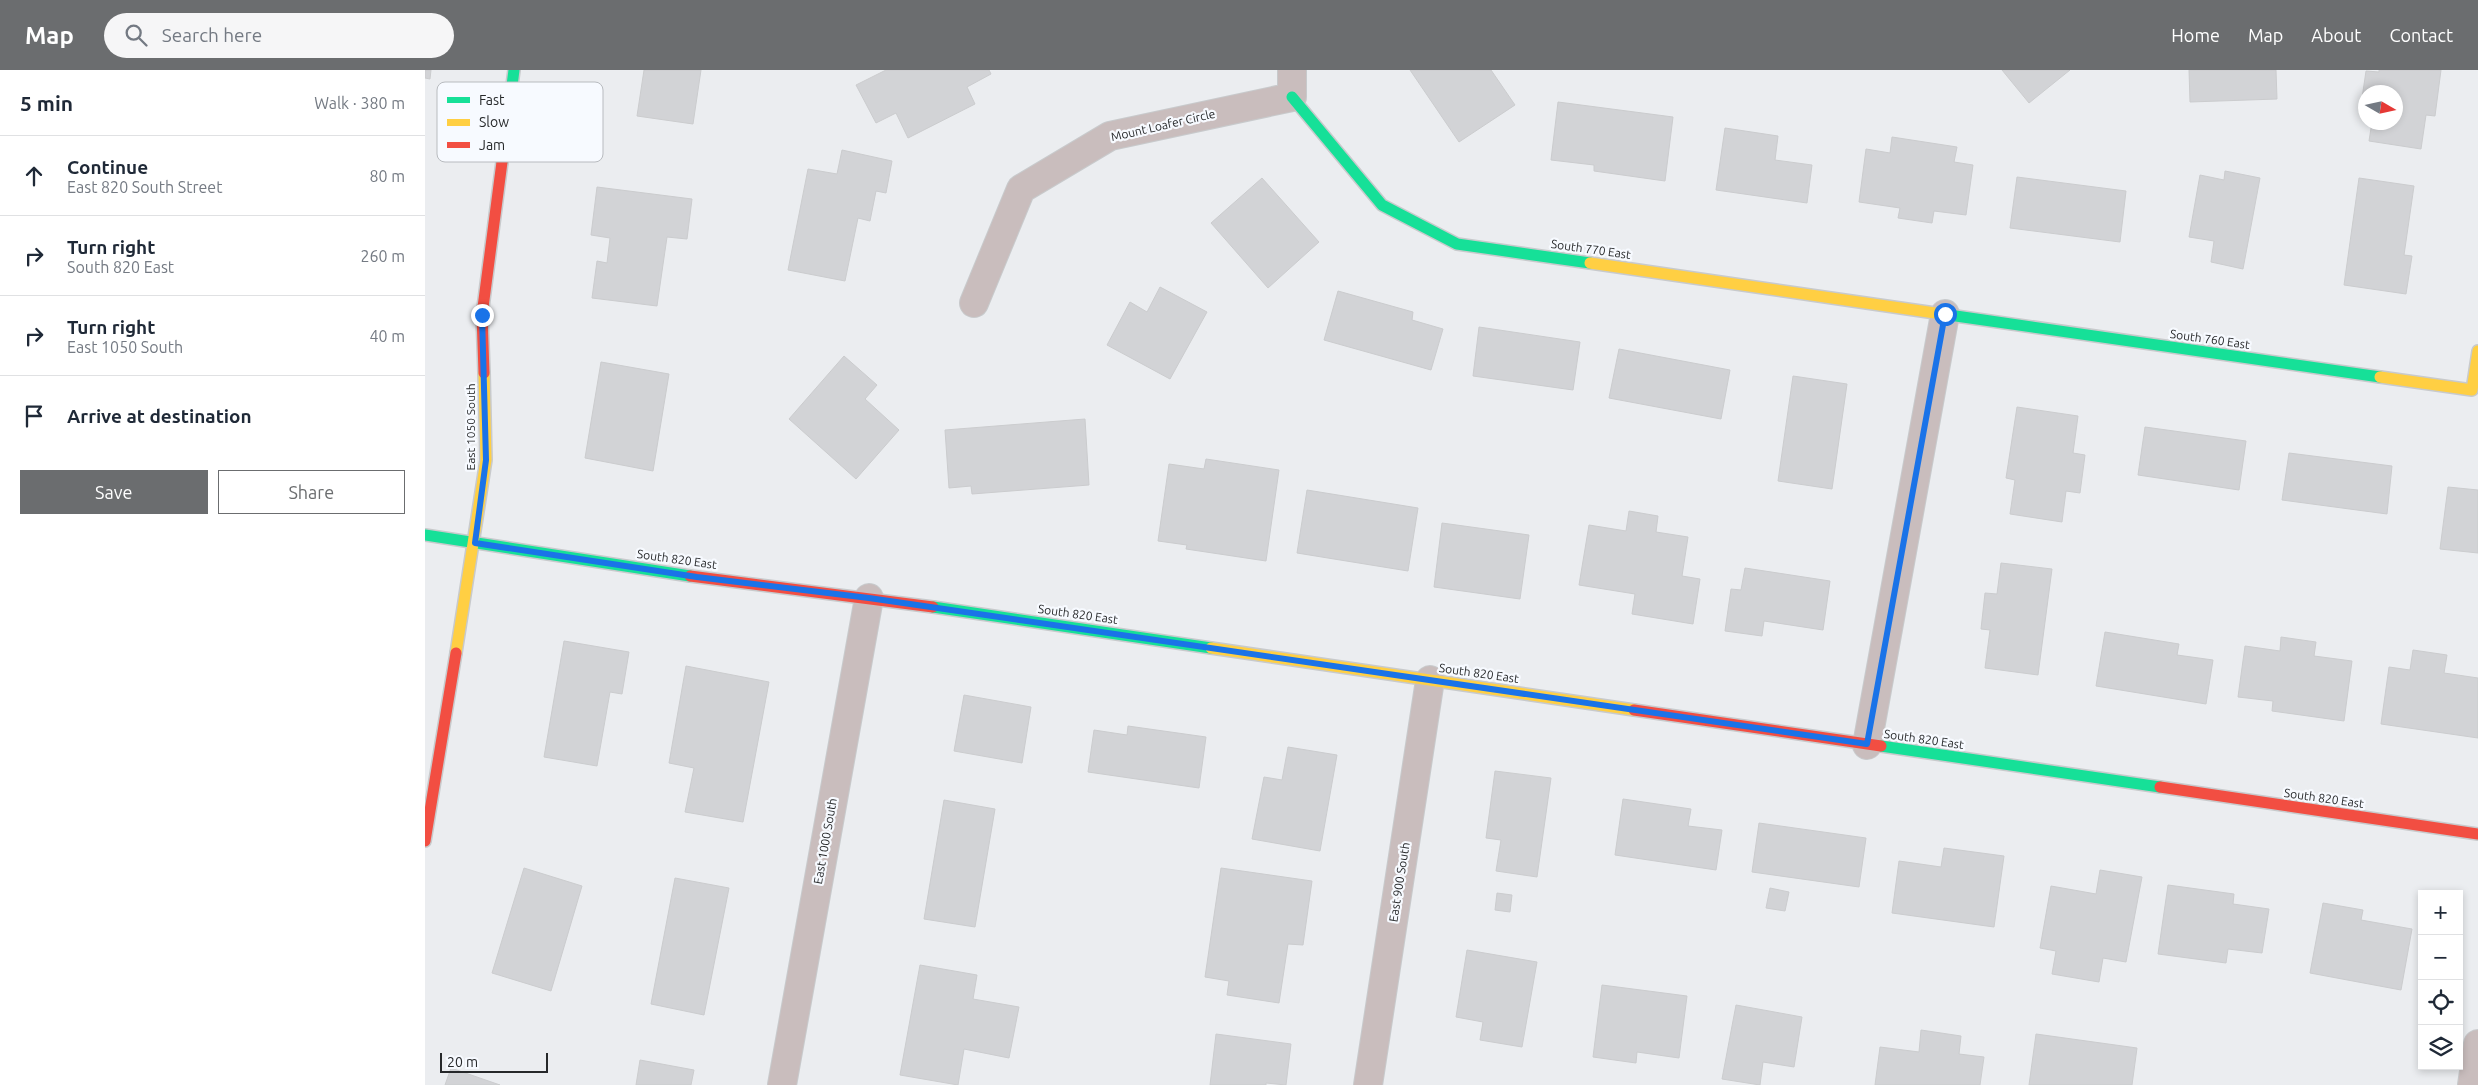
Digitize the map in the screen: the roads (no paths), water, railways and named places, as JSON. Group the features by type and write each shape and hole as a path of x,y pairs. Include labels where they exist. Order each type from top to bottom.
{"street":[{"path":"1292,70 1292,97"},
{"name":"Mount Loafer Circle","path":"974,303 1021,189 1110,136 1292,97"},
{"name":"South 770 East","path":"1292,97 1382,205 1457,244 1945,314"},
{"name":"East 1050 South","path":"425,841 475,543 486,460 482,315 502,162"},
{"path":"1867,744 1945,314"},
{"name":"South 760 East","path":"1945,314 2471,390 2478,351"},
{"name":"South 820 East","path":"425,535 697,577 869,598 2478,834"},
{"name":"East 1000 South","path":"781,1085 869,598"},
{"name":"East 900 South","path":"1368,1085 1430,680"},
{"path":"2472,1085 2478,1044"}]}
